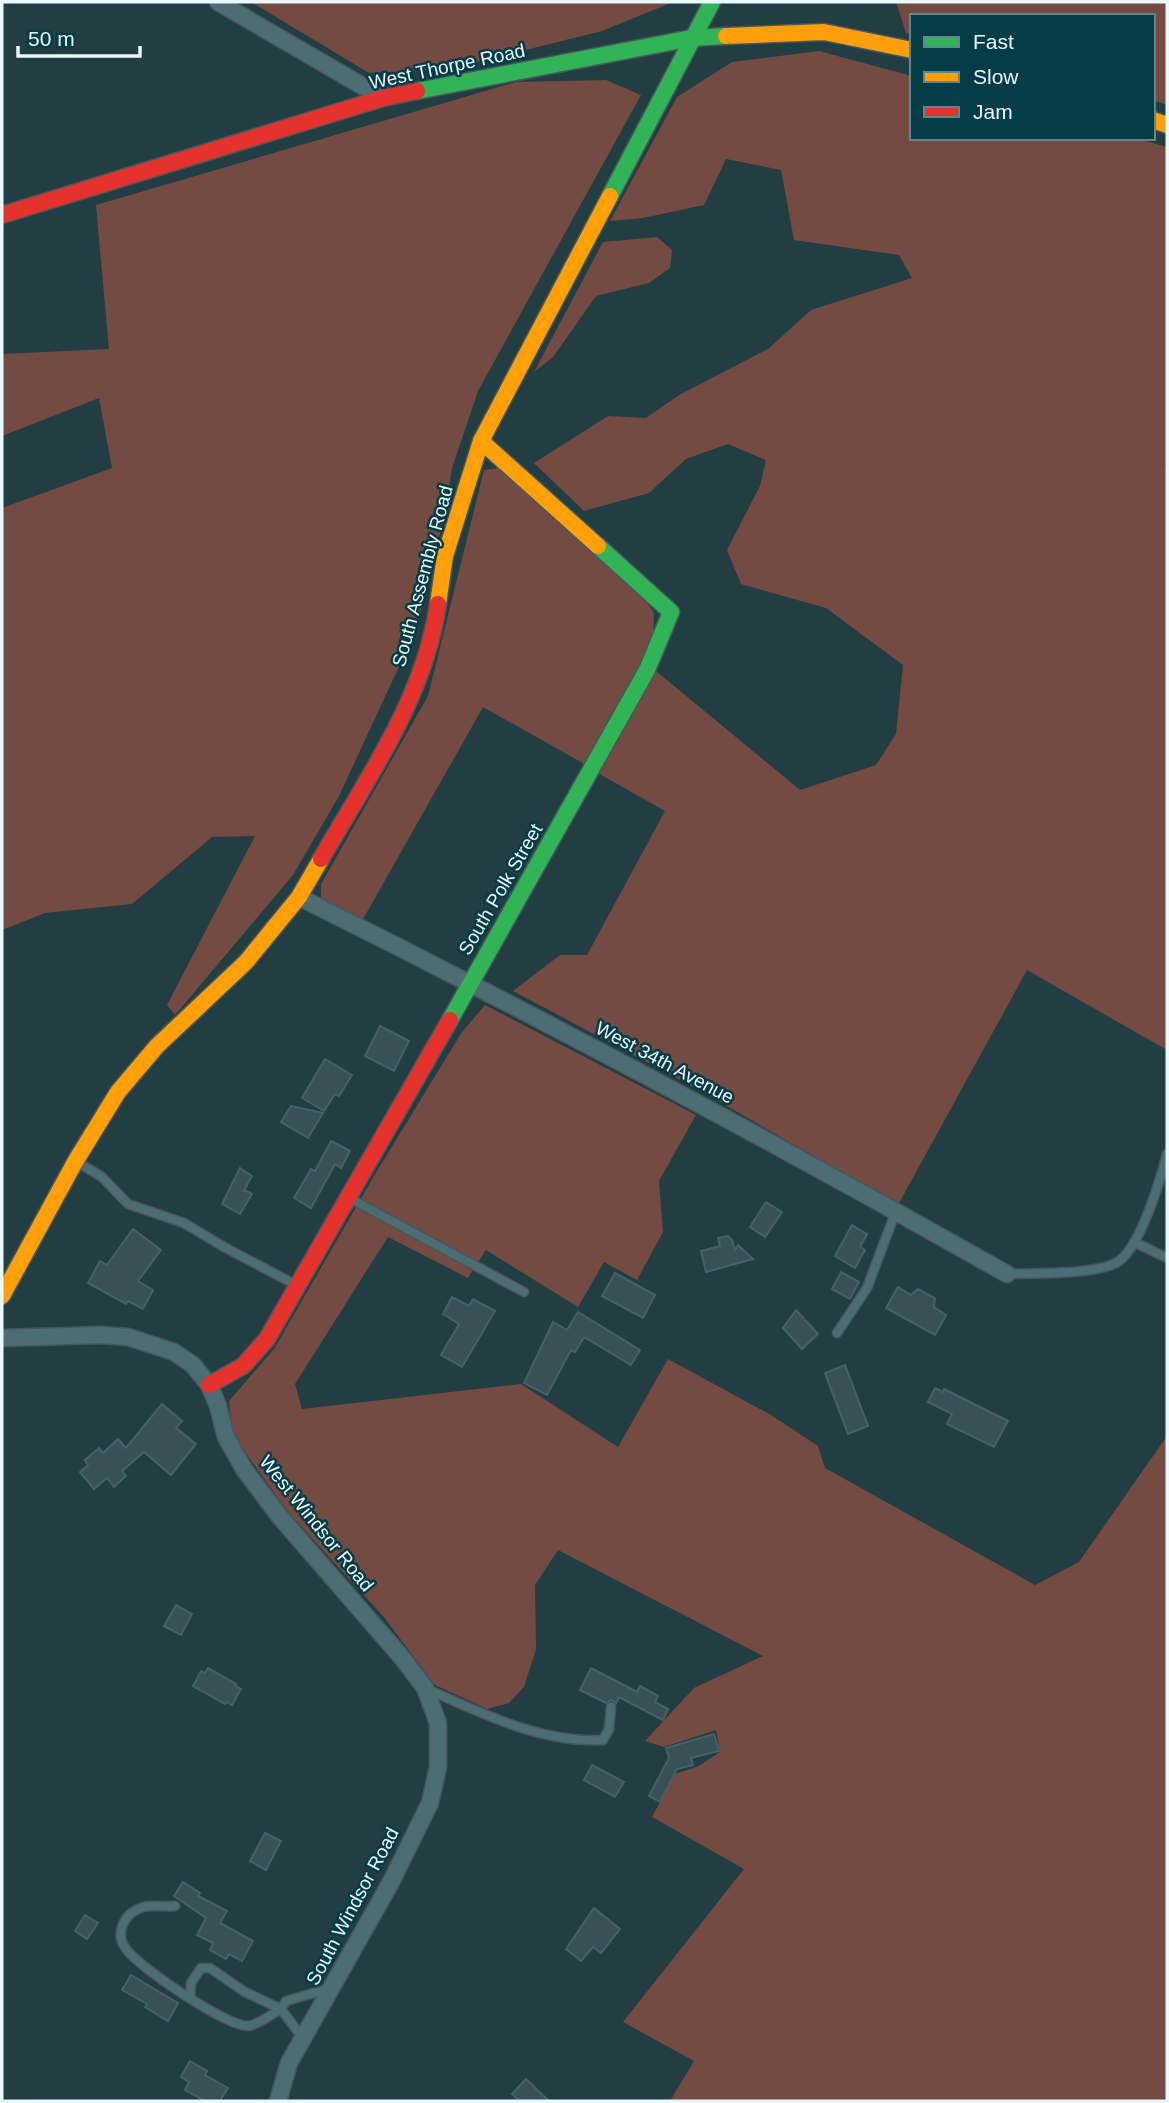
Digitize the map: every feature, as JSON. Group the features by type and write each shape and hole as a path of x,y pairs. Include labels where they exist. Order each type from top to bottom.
{"street":[{"path":"218,2 383,99"},
{"name":"South Assembly Road","path":"2,1296 75,1162 112,1101 149,1055 246,962 299,897 399,723 419,676 435,625 445,556 481,441 712,2"},
{"name":"West Thorpe Road","path":"2,215 383,99 692,38 824,32 910,50"},
{"name":"South Polk Street","path":"209,1385 243,1366 267,1339 647,670 671,612 481,441"},
{"name":"West 34th Avenue","path":"299,897 471,983 896,1211 1007,1274"},
{"name":"West Windsor Road","path":"2,1338 101,1335 128,1337 174,1352 193,1365 209,1385 226,1437 244,1469 280,1517 395,1649 425,1688 438,1723"},
{"name":"South Windsor Road","path":"278,2101 289,2063 302,2037 391,1882 430,1804 438,1767 438,1723"}],"lane":[{"path":"1007,1274 1101,1269 1119,1261 1134,1242 1148,1213 1167,1154"},
{"path":"75,1162 102,1177 128,1204 184,1223 296,1285"},
{"path":"348,1198 524,1292"},
{"path":"838,1333 867,1288 896,1211"},
{"path":"1134,1242 1167,1258"},
{"path":"425,1688 545,1736 581,1741 603,1740 609,1729 611,1707"},
{"path":"175,1906 143,1907 128,1916 121,1926 121,1940 127,1951 148,1968 225,2020 251,2026 281,2009 286,2001 331,1988"},
{"path":"190,1998 191,1983 201,1968 210,1968 245,1992 281,2009 302,2037"}],"shaded area":[{"path":"251,2 673,2 602,31 449,69 369,73"},
{"path":"896,2 1167,2 1167,105 1155,101 1155,14 910,14 910,34 906,33"},
{"path":"819,51 910,75 910,140 1142,140 1167,147 1167,1050 1027,970 898,1205 701,1091 513,991 560,955 587,955 665,811 598,773 656,671 800,790 876,765 896,734 903,665 826,608 741,584 727,550 760,486 766,460 728,444 686,459 649,493 584,511 534,463 608,416 646,418 679,395 768,349 811,310 912,278 899,255 794,240 781,170 726,159 704,205 643,218 610,221 677,97 732,62"},
{"path":"606,80 641,95 478,391 452,468 445,513 416,630 339,796 293,875 175,1015 167,1005 255,836 212,837 132,904 45,913 2,930 2,508 112,468 99,398 2,436 2,354 109,349 96,205 516,82"},
{"path":"657,237 672,250 670,268 649,283 596,296 553,357 534,372 603,242"},
{"path":"498,468 644,598 654,613 653,641 588,766 483,707 362,921 321,899 321,884 428,696 484,470"},
{"path":"485,1005 696,1115 659,1181 663,1232 637,1280 604,1262 578,1307 486,1250 468,1278 388,1237 295,1384 302,1409 521,1384 618,1447 668,1359 771,1415 818,1446 825,1468 1035,1585 1079,1562 1167,1436 1167,2101 670,2101 694,2061 623,2022 744,1869 652,1817 675,1774 697,1767 720,1752 716,1730 664,1747 645,1741 694,1688 763,1656 558,1550 535,1585 536,1649 524,1687 509,1703 487,1709 435,1685 383,1616 287,1511 241,1446 231,1426 229,1401 274,1349 374,1176 462,1032"}],"building":[{"path":"380,1026 409,1041 394,1071 365,1056"},
{"path":"325,1059 352,1075 339,1096 335,1094 324,1111 302,1098"},
{"path":"291,1106 323,1113 308,1138 281,1122"},
{"path":"331,1141 350,1151 341,1168 335,1164 311,1208 294,1198 311,1169 315,1171"},
{"path":"240,1168 252,1176 244,1190 252,1194 240,1214 222,1204"},
{"path":"766,1202 782,1212 765,1237 750,1227"},
{"path":"852,1225 867,1234 860,1247 865,1250 855,1268 835,1256"},
{"path":"133,1229 161,1250 138,1281 153,1290 143,1309 128,1301 126,1304 88,1283 100,1261 107,1265"},
{"path":"728,1236 735,1250 738,1245 753,1259 706,1272 701,1251 720,1246 718,1238"},
{"path":"841,1272 859,1282 850,1299 832,1289"},
{"path":"615,1273 655,1295 643,1318 602,1296"},
{"path":"898,1287 911,1295 918,1289 935,1298 934,1307 946,1315 935,1335 886,1308"},
{"path":"452,1297 469,1306 473,1299 495,1311 462,1367 441,1355 459,1324 443,1314"},
{"path":"796,1310 818,1334 802,1349 783,1328"},
{"path":"578,1312 640,1350 631,1365 584,1337 575,1352 571,1350 547,1395 524,1383 553,1322 567,1330"},
{"path":"845,1365 868,1426 848,1434 825,1373"},
{"path":"935,1388 943,1392 944,1389 1008,1421 994,1447 947,1424 952,1414 928,1402"},
{"path":"162,1404 182,1421 176,1428 196,1444 171,1475 144,1452 122,1471 126,1476 114,1487 107,1478 94,1489 80,1472 88,1465 85,1460 99,1448 103,1453 118,1439 126,1448"},
{"path":"176,1605 192,1614 181,1635 164,1626"},
{"path":"208,1668 241,1689 232,1705 227,1702 225,1704 193,1686 201,1671 205,1673"},
{"path":"591,1668 637,1692 640,1686 658,1696 655,1702 668,1709 663,1720 619,1697 616,1703 611,1700 606,1703 580,1690"},
{"path":"714,1734 719,1751 691,1758 693,1765 677,1769 660,1802 649,1796 669,1758 666,1748"},
{"path":"592,1765 624,1782 615,1797 584,1780"},
{"path":"265,1833 281,1841 266,1870 250,1861"},
{"path":"183,1882 200,1893 198,1896 227,1911 220,1923 253,1941 242,1961 229,1954 226,1959 210,1950 213,1943 197,1935 206,1918 174,1896"},
{"path":"594,1908 620,1929 601,1953 593,1947 581,1961 566,1949"},
{"path":"85,1915 98,1923 87,1939 75,1931"},
{"path":"131,1975 178,2003 168,2021 145,2007 147,2004 122,1990"},
{"path":"190,2061 207,2071 205,2075 228,2088 220,2101 205,2101 185,2090 189,2082 181,2077"},
{"path":"526,2079 549,2101 519,2101 512,2094"}],"traffic: fast":[{"path":"610,196 712,2"},
{"path":"417,91 692,38 726,36"},
{"path":"450,1020 647,670 671,612 598,546"}],"traffic: slow":[{"path":"726,36 824,32 910,50"},
{"path":"1155,121 1167,125"},
{"path":"438,604 445,556 481,441 610,196"},
{"path":"481,441 598,546"},
{"path":"2,1296 75,1162 118,1092 157,1046 246,962 299,897 321,859"}],"traffic: jam":[{"path":"2,215 383,98 417,91"},
{"path":"321,859 375,768 407,704 421,672 438,604"},
{"path":"209,1385 243,1366 267,1339 450,1020"}]}
